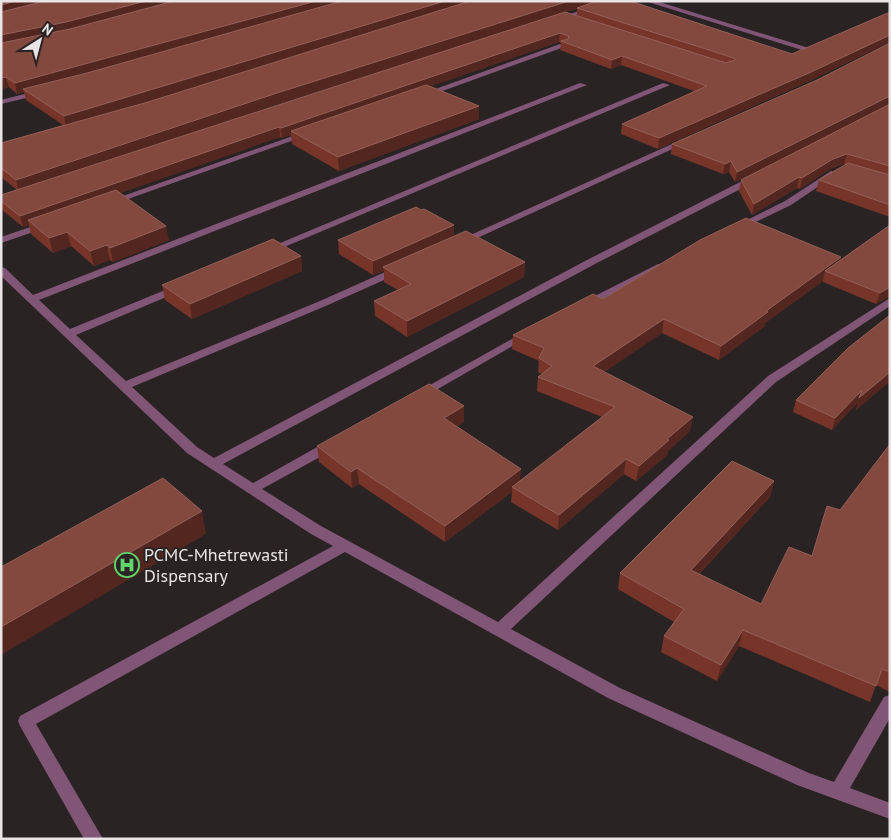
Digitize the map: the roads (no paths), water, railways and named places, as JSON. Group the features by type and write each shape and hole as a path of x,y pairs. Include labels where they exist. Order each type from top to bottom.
{"street":[{"path":"550,22 613,1"},
{"path":"648,1 805,48"},
{"path":"565,17 574,20"},
{"path":"413,98 563,46"},
{"path":"32,299 582,85"},
{"path":"252,257 666,85"},
{"path":"1,102 48,90"},
{"path":"104,205 319,130"},
{"path":"448,248 696,137"},
{"path":"726,233 788,203 840,170"},
{"path":"213,464 591,262 768,172"},
{"path":"1,240 57,221"},
{"path":"575,308 673,260"},
{"path":"124,386 324,303 403,267"},
{"path":"1,270 192,450 316,530 614,693 803,779 890,811"},
{"path":"68,334 188,284"},
{"path":"499,631 772,379 890,300"},
{"path":"413,398 540,326"},
{"path":"252,490 345,437"},
{"path":"94,839 26,721 345,546"},
{"path":"838,792 890,702"}],"place":[{"name":"PCMC-Mhetrewasti Dispensary","path":"127,565"}]}
